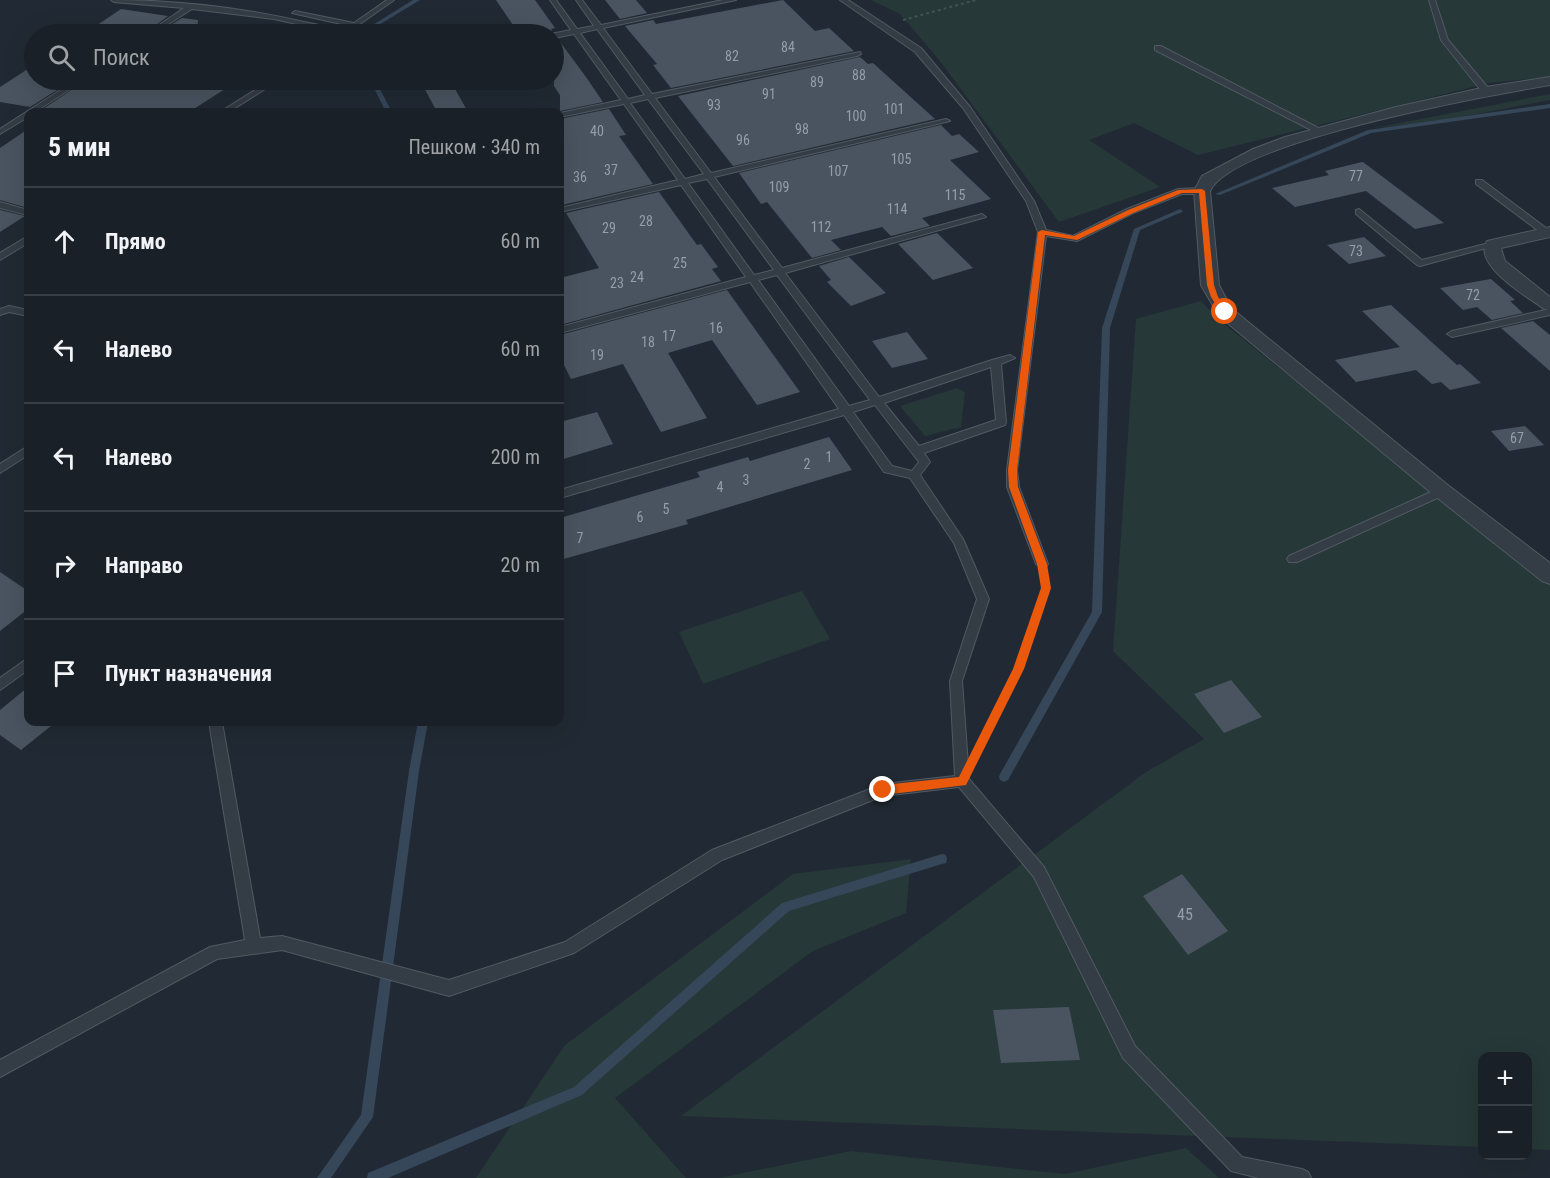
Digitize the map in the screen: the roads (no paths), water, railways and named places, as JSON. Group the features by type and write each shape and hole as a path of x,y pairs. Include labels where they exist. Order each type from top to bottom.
{"street":[{"path":"1550,81 1396,111 1258,152 1208,179 1202,191 1210,285 1225,312 1442,491 1550,575"},
{"path":"1549,232 1493,245 1494,259 1550,305"}],"lane":[{"path":"114,0 274,17 303,24"},
{"path":"202,0 351,24"},
{"path":"357,24 391,0"},
{"path":"553,0 888,470 914,475 959,542 983,599 956,681 962,781 1039,872 1129,1052 1237,1165 1302,1178"},
{"path":"579,0 780,272 925,462 914,475"},
{"path":"564,34 733,0"},
{"path":"843,0 918,50 966,107 1030,201 1042,232 1012,470 1013,487 1042,564"},
{"path":"1432,0 1445,40 1486,92"},
{"path":"165,24 191,7"},
{"path":"1158,48 1322,132"},
{"path":"564,114 857,54"},
{"path":"37,108 65,90"},
{"path":"230,108 259,90"},
{"path":"0,132 24,116"},
{"path":"564,209 946,121"},
{"path":"1479,182 1549,232"},
{"path":"1042,232 1074,239 1181,191 1202,191"},
{"path":"0,205 24,212"},
{"path":"1359,212 1420,263 1493,245"},
{"path":"564,329 982,217"},
{"path":"0,257 24,242"},
{"path":"0,312 9,309 24,312"},
{"path":"1452,334 1550,312"},
{"path":"564,493 846,411 1010,358"},
{"path":"917,451 1001,422 996,362"},
{"path":"0,468 24,453"},
{"path":"1293,559 1442,491"},
{"path":"0,685 24,666"},
{"path":"216,726 254,947"},
{"path":"0,1069 216,952 282,943 449,988 569,948 717,855 883,790 962,781"}],"waterway":[{"path":"377,24 417,0"},
{"path":"377,90 387,108"},
{"path":"1218,194 1370,131 1550,106"},
{"path":"1004,777 1097,612 1106,328 1137,229 1180,211"},
{"path":"323,1178 367,1117 414,771 422,726"},
{"path":"373,1178 578,1091 786,907 942,859"}]}
